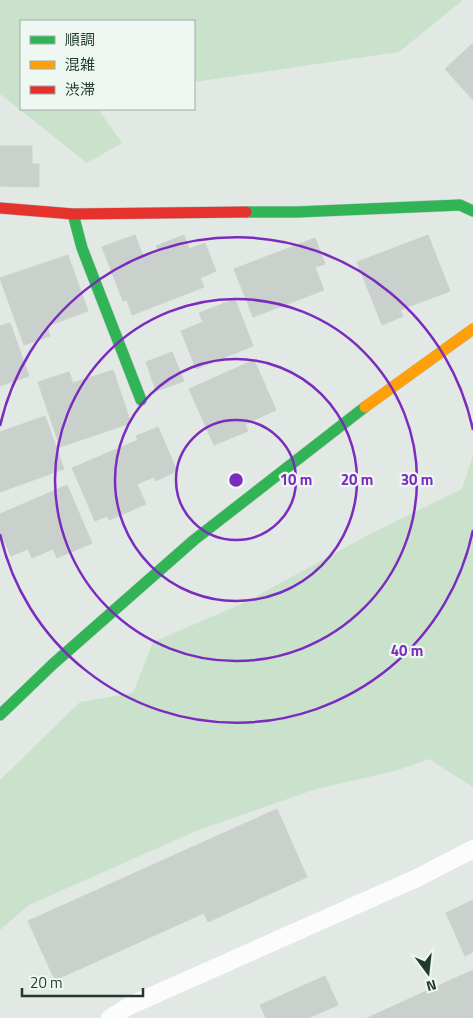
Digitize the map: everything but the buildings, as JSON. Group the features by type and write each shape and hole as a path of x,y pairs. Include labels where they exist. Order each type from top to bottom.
{"street":[{"path":"0,208 73,214 297,212 460,206 473,211"},
{"path":"73,214 82,248 141,400"},
{"path":"0,715 53,664 194,540 358,412 473,329"}],"lane":[{"path":"110,1018 129,1006 417,878 473,849"}],"green space":[{"path":"0,0 463,0 399,52 195,82 195,20 20,20 20,110 0,94"},
{"path":"20,110 99,110 122,143 87,163"},
{"path":"473,455 473,787 429,759 395,771 316,789 196,831 29,905 0,930 0,780 80,702 133,693 153,642 246,602 372,533 462,489"}],"traffic: fast":[{"path":"246,212 297,212 460,205 473,211"},
{"path":"73,214 82,248 141,400"},
{"path":"0,715 53,664 194,540 365,407"}],"traffic: slow":[{"path":"365,407 473,329"}],"traffic: jam":[{"path":"0,208 73,214 246,212"}]}
